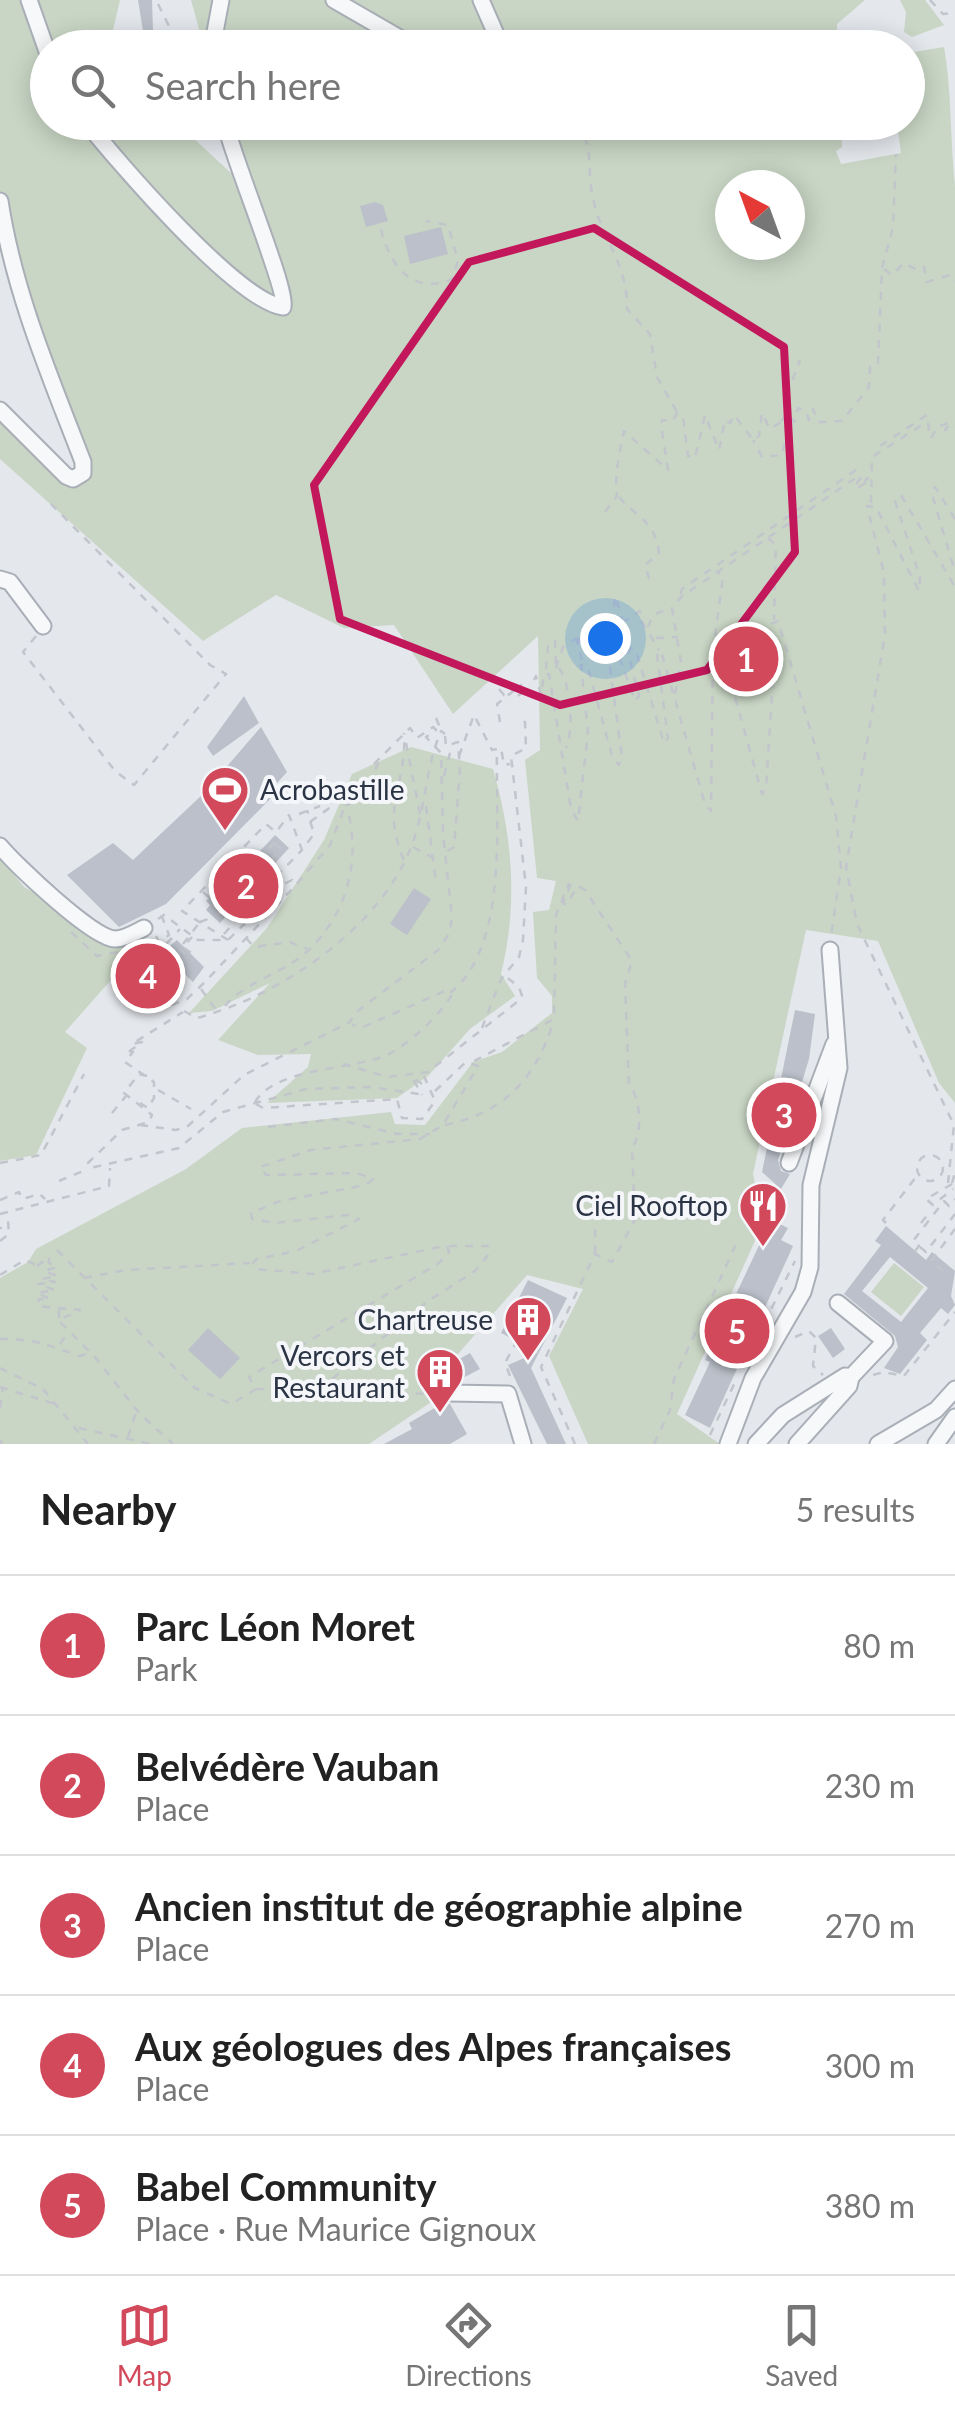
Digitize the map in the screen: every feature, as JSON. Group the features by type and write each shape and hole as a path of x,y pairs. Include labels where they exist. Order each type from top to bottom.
{"street":[{"path":"28,0 39,30"},
{"path":"215,30 220,0"},
{"path":"334,0 385,30"},
{"path":"481,0 494,30"},
{"path":"101,140 142,188 210,255 268,302 283,306 283,289 257,225 231,140"},
{"path":"0,201 8,251 31,331 83,473 73,479 66,476 0,410"},
{"path":"0,579 10,582 43,626"},
{"path":"0,846 37,887 105,936 112,939 149,928"},
{"path":"728,1444 753,1378 803,1292 810,1266 811,1185 838,1074 830,950"},
{"path":"789,1163 838,1036"},
{"path":"796,1444 885,1342 838,1303"},
{"path":"756,1444 783,1415 844,1376 851,1377"},
{"path":"878,1444 936,1410 955,1389"},
{"path":"448,1393 508,1394 523,1444"},
{"path":"936,1444 955,1417"}],"path":[{"path":"930,0 943,14 955,14"},
{"path":"158,4 170,30"},
{"path":"587,140 592,150 593,199 628,280 627,308 650,334 657,377 683,417 688,456 694,458 705,415 717,449 724,420 730,423 734,415 762,457 782,454 787,432 781,422"},
{"path":"800,360 787,395 791,422 798,408 806,411 809,420 812,409 818,422 842,421 859,405 870,382 870,367 878,364 882,268 893,228 896,154"},
{"path":"380,229 405,277 415,285 430,286 452,280 458,261 448,225 426,221"},
{"path":"882,268 892,275 904,264 912,264 918,270 924,267 927,282 950,275 955,281"},
{"path":"753,440 759,436 762,413 770,429 787,412"},
{"path":"606,512 617,496 615,480 624,455 624,431 668,470 662,420 673,421 678,413"},
{"path":"955,426 945,430 951,422 937,427 932,439 924,420 872,457 869,480 871,504 915,590 922,586 896,501 901,495 955,587"},
{"path":"682,588 856,470 860,476"},
{"path":"850,474 854,480"},
{"path":"860,476 857,483 868,478 860,487 869,480"},
{"path":"675,694 680,679 680,637 672,608 681,597 860,476"},
{"path":"844,478 848,484"},
{"path":"838,482 842,488"},
{"path":"832,486 836,492"},
{"path":"955,520 935,487 932,494 955,572"},
{"path":"826,491 830,496"},
{"path":"819,495 823,500"},
{"path":"617,496 651,524 659,553 645,564 650,582"},
{"path":"814,499 817,504"},
{"path":"43,626 23,652 115,771 134,784 226,674 210,665 51,504"},
{"path":"807,504 811,509"},
{"path":"871,504 867,510 884,573 885,635 846,866 857,924 953,1123 955,1212 926,1252 906,1240"},
{"path":"800,508 804,513"},
{"path":"795,512 798,517"},
{"path":"788,516 792,522"},
{"path":"782,520 786,526"},
{"path":"776,524 780,530"},
{"path":"770,528 774,534"},
{"path":"715,639 721,647 762,794 766,787 774,662 771,624 776,544 764,533"},
{"path":"758,537 761,542"},
{"path":"751,542 755,547"},
{"path":"746,545 749,551"},
{"path":"740,549 743,555"},
{"path":"733,554 737,559"},
{"path":"727,558 730,564"},
{"path":"721,562 724,568"},
{"path":"621,624 640,610 655,638 705,804 711,811 715,639 722,577 714,566"},
{"path":"708,571 711,576"},
{"path":"702,575 706,580"},
{"path":"695,580 698,585"},
{"path":"689,584 693,589"},
{"path":"682,588 687,593"},
{"path":"681,597 682,588"},
{"path":"582,663 589,671 613,760 619,765 622,757 609,636 616,596 621,624 644,668 664,743 668,738 659,651"},
{"path":"648,628 654,615 665,610"},
{"path":"578,643 590,636 590,625 605,618 594,628 610,620"},
{"path":"774,620 781,628 834,805 840,868 830,950"},
{"path":"546,672 565,750 571,809 578,821 588,732 578,643 584,635 563,647 559,668"},
{"path":"609,636 637,701 628,653 631,648"},
{"path":"655,638 680,637"},
{"path":"534,680 536,676 537,689 542,694 547,648 553,640 567,687 570,738 565,750"},
{"path":"499,689 504,695 523,687 516,697 528,689"},
{"path":"500,722 495,707 517,688"},
{"path":"459,756 474,715 492,750 501,748 504,765 512,764"},
{"path":"436,718 446,746 458,742 454,847 446,852"},
{"path":"482,1028 504,974 521,952 526,895 510,756 526,748 525,722 520,724"},
{"path":"140,1125 176,1130 188,1126 244,1075 350,1022 447,938 452,918 440,750 434,749 426,737 434,727 417,738 410,728 372,766"},
{"path":"184,1012 197,1018 220,1011 295,975 372,908 412,846 425,804 434,749 442,731"},
{"path":"404,732 421,817"},
{"path":"404,732 405,755 390,818 404,860"},
{"path":"442,782 452,743"},
{"path":"450,993 465,982 476,961 495,886 496,749"},
{"path":"158,972 171,963 183,982 158,1005 162,1009 187,999 199,988 330,845 346,806 363,794 380,760"},
{"path":"220,1011 235,994 308,950 331,925 346,895 353,832 346,796 310,822"},
{"path":"425,804 436,883"},
{"path":"299,814 320,806"},
{"path":"265,888 313,838 307,810"},
{"path":"228,940 182,911 266,824 276,832 289,814 302,850"},
{"path":"274,843 281,850 221,907 260,858 274,843"},
{"path":"412,846 434,858"},
{"path":"228,864 238,873 256,854 267,865"},
{"path":"840,868 846,866"},
{"path":"158,909 198,940 228,940 286,883 292,880 296,886"},
{"path":"443,1125 468,1120 509,1100 536,1066 554,1019 557,904 569,883 563,903 566,905 578,886 585,890 632,961 626,984 629,1085 636,1093 638,1139 632,1148 635,1220 612,1262 595,1254 591,1245 595,1226"},
{"path":"202,891 221,907"},
{"path":"164,915 149,928 164,934"},
{"path":"159,942 169,934 164,915"},
{"path":"223,935 240,916"},
{"path":"192,936 183,947 191,953 188,956 181,947 200,921 213,917"},
{"path":"134,979 181,928"},
{"path":"246,938 254,948 290,942 308,950"},
{"path":"146,985 170,960"},
{"path":"146,964 158,972"},
{"path":"342,1064 375,1075 424,1073 522,996 519,986 504,974"},
{"path":"199,988 220,1011"},
{"path":"350,1022 362,1027 444,991 450,993"},
{"path":"254,1103 262,1091 342,1064 391,1053 450,1000 450,993"},
{"path":"187,999 184,1012 132,1044 142,1042 126,1054 134,1054 125,1062 148,1076 156,1090 191,1110"},
{"path":"434,1091 466,1062 473,1062 554,1019"},
{"path":"83,1279 126,1270 253,1263 296,1250 359,1220 347,1215 266,1223 252,1219 251,1213 259,1207 366,1185 372,1179 371,1174 357,1173 266,1175 260,1167 312,1150 400,1142 431,1134 443,1125 475,1073 478,1066 473,1062"},
{"path":"254,1103 263,1108 397,1099 402,1118 422,1119 436,1101 424,1073"},
{"path":"0,1164 41,1155 84,1074"},
{"path":"90,1168 88,1163 113,1137 149,1122 152,1115 124,1093 139,1074 148,1076"},
{"path":"402,1076 406,1082 412,1077"},
{"path":"58,1181 90,1168 180,1148 223,1112 306,1089 370,1086 424,1096 412,1077"},
{"path":"412,1077 422,1084"},
{"path":"140,1105 148,1108 156,1090"},
{"path":"112,1113 127,1095"},
{"path":"268,1127 336,1119 396,1134 431,1134"},
{"path":"126,1152 129,1158"},
{"path":"886,1222 883,1220 919,1173 920,1160 936,1156 943,1170 933,1180"},
{"path":"0,1214 45,1199 77,1197 109,1186 110,1168"},
{"path":"919,1173 933,1180 937,1190 952,1195"},
{"path":"913,1242 927,1220 952,1195 955,1173"},
{"path":"937,1190 926,1199 933,1205 952,1195"},
{"path":"0,1200 19,1192 22,1200 40,1194 45,1199"},
{"path":"921,1224 929,1213"},
{"path":"0,1241 9,1234 8,1220"},
{"path":"710,1435 810,1227"},
{"path":"943,1271 931,1261 955,1229"},
{"path":"654,1444 670,1410 674,1379 738,1240"},
{"path":"253,1263 256,1269 269,1273 312,1274 446,1246 488,1246 489,1254 474,1271 428,1301 319,1390"},
{"path":"256,1389 249,1377 254,1370 282,1360 447,1258 446,1246"},
{"path":"57,1250 195,1388 231,1404 256,1389 448,1393"},
{"path":"576,1443 541,1367 595,1254"},
{"path":"0,1275 25,1260 37,1265 49,1257 48,1263 58,1267 44,1270 57,1276 42,1279 55,1282 38,1284 55,1290 37,1293 50,1299 39,1300 38,1306 80,1310 59,1320"},
{"path":"59,1308 59,1320 136,1410 174,1444"},
{"path":"872,1376 884,1372 904,1376 955,1312"},
{"path":"59,1346 69,1331"},
{"path":"806,1334 809,1331 816,1338 813,1366 825,1377"},
{"path":"0,1339 59,1346 80,1356 91,1353"},
{"path":"510,1376 505,1363 517,1341"},
{"path":"0,1368 44,1388 88,1444"},
{"path":"0,1408 1,1387 62,1407"},
{"path":"127,1438 136,1410"},
{"path":"77,1428 151,1444"}],"highlighted area":[{"path":"594,228 784,347 795,552 707,670 560,705 340,619 314,485 469,262"}],"green space":[{"path":"0,0 120,0 113,30 30,30 30,140 195,140 231,173 224,140 842,140 842,147 836,151 841,164 901,153 899,140 925,140 925,50 944,47 955,186 955,1103 939,1083 878,941 806,930 753,1174 763,1223 677,1414 720,1444 588,1444 549,1356 583,1289 527,1275 451,1362 443,1394 369,1444 0,1444 0,1278 28,1262 36,1249 186,1169 242,1128 391,1112 395,1124 425,1125 473,1062 502,1052 552,1013 552,996 537,978 533,912 549,910 556,881 537,878 525,760 540,750 538,636 453,714 394,625 344,628 276,595 203,641 0,459 0,412 66,476 83,473 31,331 0,201"},
{"path":"191,0 865,0 837,24 837,30 199,30"},
{"path":"900,0 925,0 944,25 925,32 904,30 906,12"},
{"path":"411,747 493,769 511,871 510,923 501,974 515,996 470,1029 428,1076 397,1098 267,1103 308,1067 311,1054 258,1055 218,1040 270,983 212,1011 189,1013 267,928 324,840 352,774"},
{"path":"0,857 24,887 70,912 111,947 141,946 65,1032 87,1048 36,1155 0,1161"},
{"path":"894,1263 924,1287 901,1316 871,1292"}],"building":[{"path":"138,0 152,0 153,30 143,30"},
{"path":"375,202 383,205 388,221 366,227 360,206"},
{"path":"441,227 448,254 410,264 404,236"},
{"path":"244,696 259,723 213,756 207,747"},
{"path":"261,727 287,772 269,792 273,796 166,904 119,927 67,875 113,843 133,860 203,794"},
{"path":"275,835 289,848 258,882 268,891 243,919 233,909 220,923 206,910 210,905 206,901 219,887 223,891"},
{"path":"414,888 431,899 407,935 390,924"},
{"path":"177,940 204,967 193,982 161,953"},
{"path":"795,1010 815,1014 809,1059 778,1160 781,1171 790,1174 781,1189 762,1172"},
{"path":"771,1220 788,1228 781,1240 793,1246 710,1428 685,1415 710,1362 705,1360"},
{"path":"886,1226 926,1260 932,1252 955,1271 951,1296 955,1305 948,1314 941,1308 920,1333 927,1340 900,1374 884,1368 898,1347 895,1336 844,1294 881,1245 875,1241","holes":["890,1257 928,1288 901,1322 862,1291"]},
{"name":"Chartreuse","path":"528,1280 567,1298 531,1368 566,1444 547,1444 508,1365 538,1352 501,1333"},
{"path":"208,1328 240,1358 220,1379 188,1350"},
{"path":"831,1328 845,1349 833,1358 818,1336"},
{"path":"470,1353 480,1369 463,1378 454,1362"},
{"name":"Vercors et Restaurant","path":"443,1403 450,1404 467,1434 450,1444 384,1444 412,1429 409,1423"}],"place":[{"name":"Parc Léon Moret","path":"746,659"},
{"name":"Acrobastille","path":"225,832"},
{"name":"Belvédère Vauban","path":"246,886"},
{"name":"Aux géologues des Alpes françaises","path":"148,976"},
{"name":"Ancien institut de géographie alpine","path":"784,1115"},
{"name":"Ciel Rooftop","path":"763,1248"},
{"name":"Babel Community","path":"737,1331"},
{"name":"Chartreuse","path":"528,1362"},
{"name":"Vercors et Restaurant","path":"440,1414"}]}
